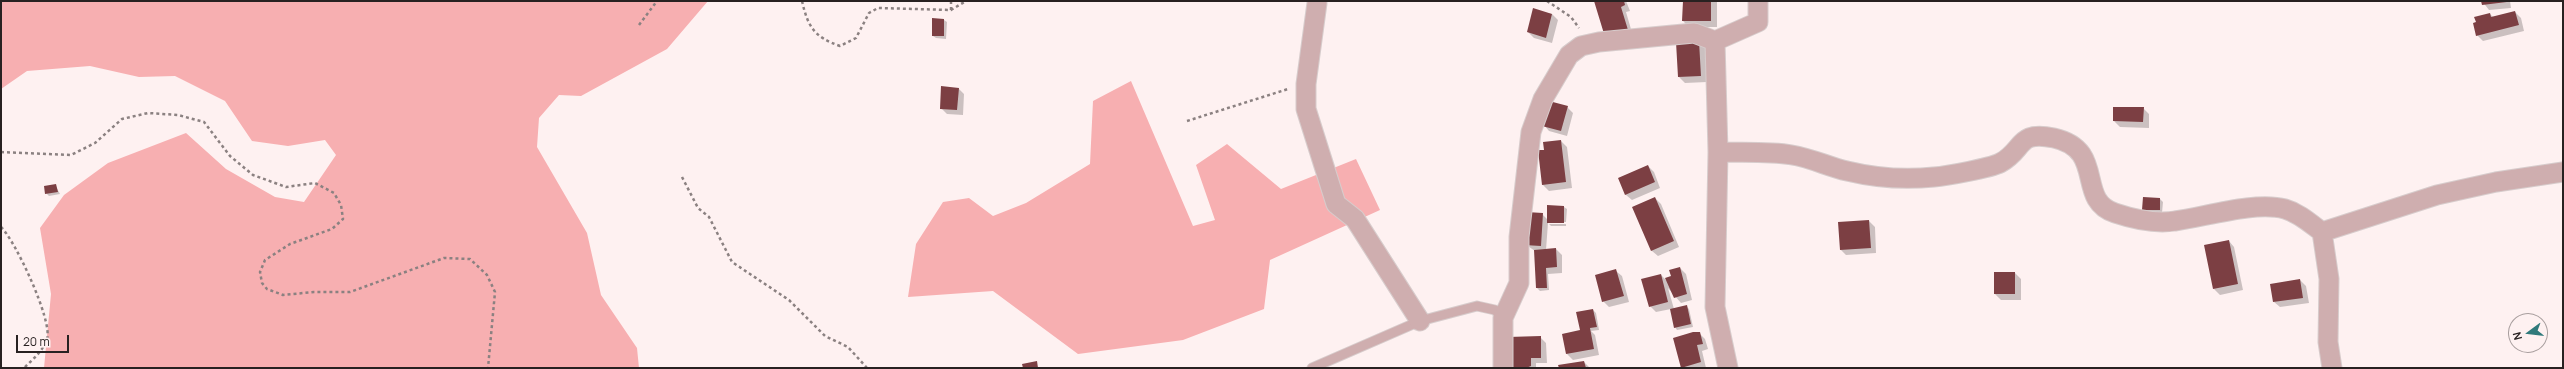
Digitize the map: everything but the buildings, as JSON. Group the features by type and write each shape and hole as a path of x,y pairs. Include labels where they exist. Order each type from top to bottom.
{"street":[{"path":"1503,368 1503,318 1518,283 1519,237 1531,132 1543,99 1569,55 1581,46 1589,44 1694,33 1715,41 1758,22 1758,1"},
{"path":"1317,3 1306,84 1306,109 1336,204 1355,219 1420,321"},
{"path":"1715,41 1718,152 1715,307 1728,368"},
{"path":"1718,152 1792,155 1847,171 1893,178 1936,177 2000,163 2015,151 2020,142 2032,137 2054,138 2078,148 2084,156 2095,198 2101,207 2114,213 2154,221 2173,222 2238,209 2283,208 2297,213 2322,232 2329,279 2328,342 2332,368"},
{"path":"2322,232 2437,195 2496,182 2563,172"}],"lane":[{"path":"1317,367 1420,321 1477,306 1495,310 1503,318"}],"path":[{"path":"640,25 657,1"},
{"path":"802,1 808,24 823,40 840,46 856,38 869,13 878,8 951,10 966,1"},
{"path":"951,1 951,10"},
{"path":"1547,1 1571,17 1589,44"},
{"path":"1187,121 1306,84"},
{"path":"1,152 71,155 95,142 122,119 148,113 178,115 204,122 230,156 253,175 286,187 315,183 334,193 341,205 343,219 332,229 290,244 265,260 260,272 262,283 267,289 283,295 314,292 350,292 444,258 470,259 487,275 495,292 488,368"},
{"path":"682,177 698,208 709,217 732,262 789,300 825,336 848,347 867,368"},
{"path":"1,227 9,235 22,259 47,325 48,338 42,350 24,368"}],"shaded area":[{"path":"1,1 708,1 667,49 581,96 559,95 539,118 537,147 587,233 601,295 637,348 639,368 44,368 51,294 40,228 64,195 108,163 186,133 226,169 275,197 304,202 336,155 325,140 288,146 252,141 225,101 175,76 139,77 90,66 27,71 1,89"},
{"path":"1131,81 1193,226 1215,220 1196,165 1227,144 1281,189 1356,159 1380,210 1270,260 1264,309 1183,340 1078,354 993,291 908,297 916,244 943,202 969,198 993,216 1026,203 1090,164 1093,101"}]}
